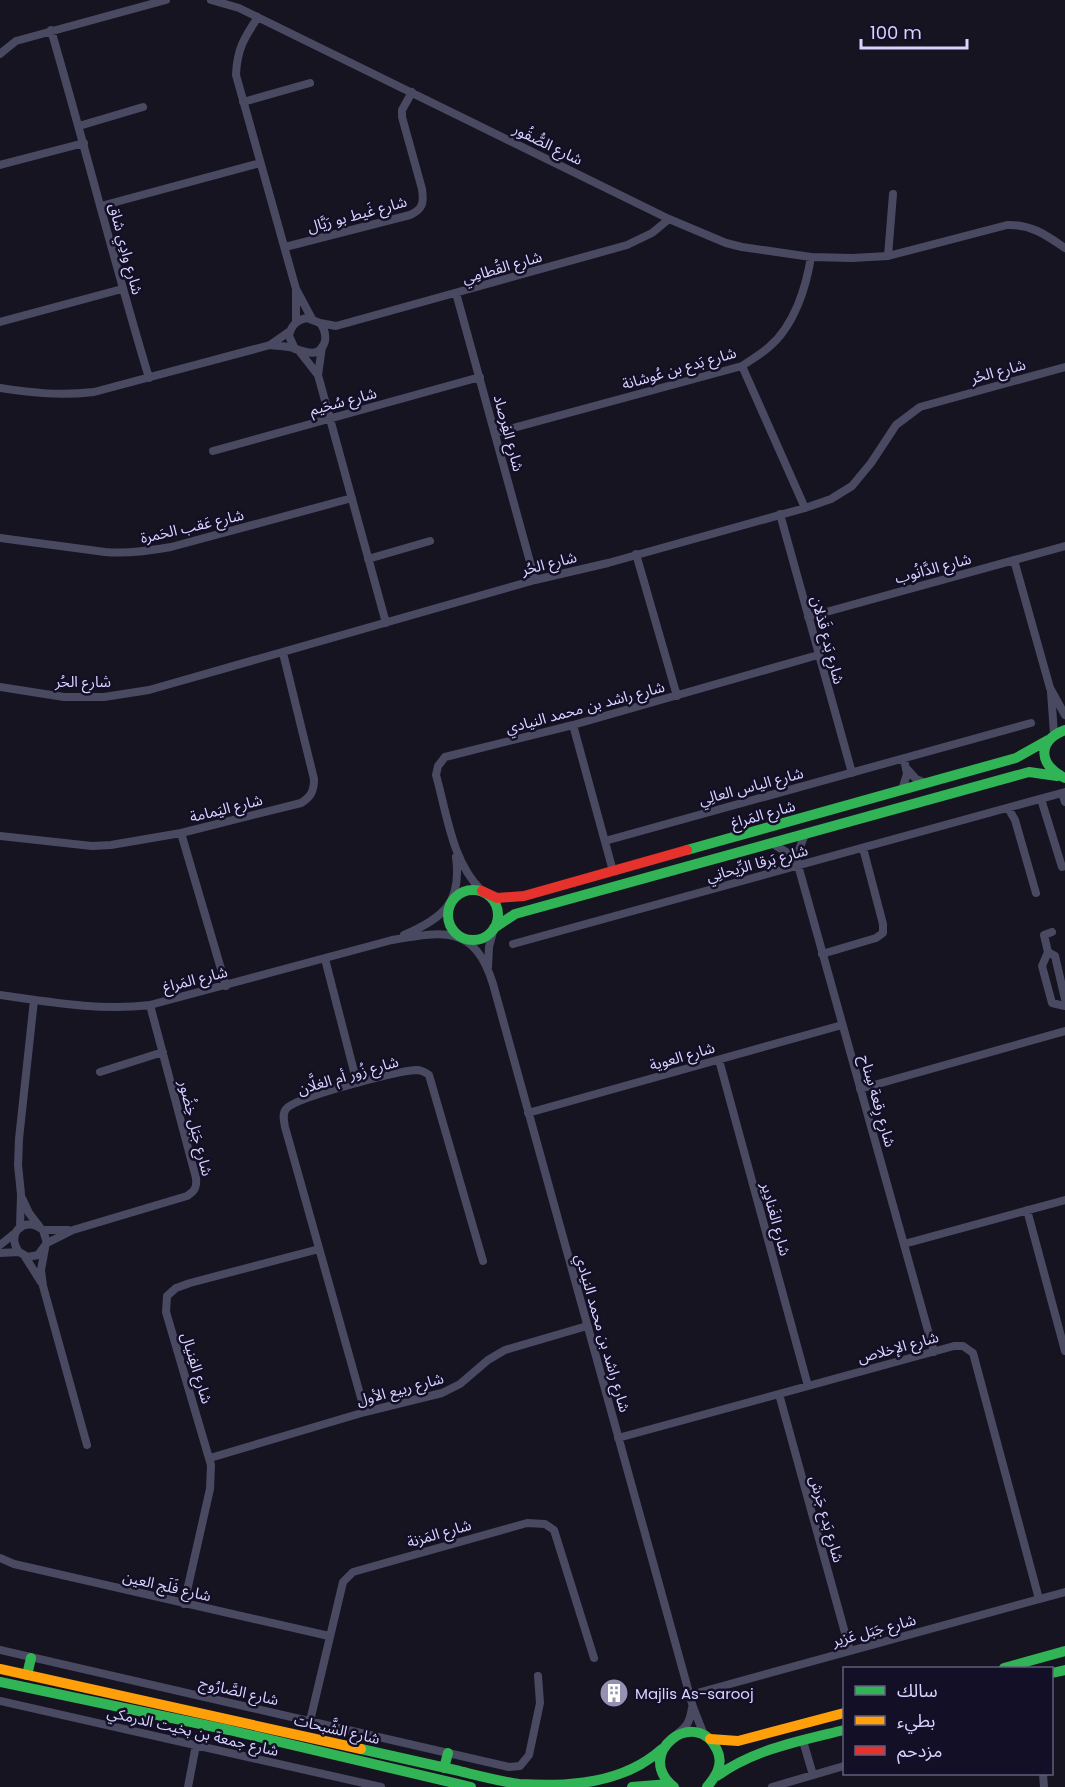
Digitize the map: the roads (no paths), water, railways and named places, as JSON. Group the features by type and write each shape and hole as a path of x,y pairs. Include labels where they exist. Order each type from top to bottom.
{"street":[{"path":"0,54 16,41 166,0"},
{"name":"شارع الصُّقُور","path":"211,0 239,8 258,17 669,219 742,248 811,257 888,256 1007,225 1037,230 1065,248"},
{"path":"258,17 243,40 238,53 236,75 296,289 296,322"},
{"name":"شارع وادِي شاق","path":"51,30 84,143 122,289 149,378"},
{"path":"243,102 310,82"},
{"name":"شارع غَيط بو رَيَّال","path":"285,248 410,215 421,208 424,200 422,189 402,117 402,110 412,92"},
{"path":"79,126 143,108"},
{"path":"0,165 84,143"},
{"path":"101,206 260,163"},
{"path":"888,256 893,194"},
{"name":"شارع القُطامِي","path":"316,321 336,326 627,245 652,232 669,219"},
{"name":"شارع بَدع بن عُوشانة","path":"495,433 742,366 771,345 785,328 802,293 811,257"},
{"path":"0,322 122,289"},
{"path":"296,289 323,328 324,343 318,375"},
{"name":"شارع الفِرصاد","path":"456,294 535,580"},
{"path":"0,388 67,396 94,392 270,345 290,331 301,319 316,321"},
{"path":"270,345 312,353 324,343 336,326"},
{"path":"290,331 290,341 318,375 386,623"},
{"path":"742,366 805,508"},
{"name":"شارع الحُر","path":"0,687 64,697 104,697 148,690 535,580 805,508 831,499 852,486 871,463 896,425 920,407 1065,367"},
{"name":"شارع سُحَيم","path":"213,451 480,377"},
{"name":"شارع عَقب الحَمرة","path":"0,538 122,554 147,552 352,498"},
{"name":"شارع بَدع قَذلان","path":"780,514 852,773"},
{"path":"368,559 430,541"},
{"name":"شارع الدَّانُوب","path":"808,617 1065,546"},
{"path":"636,554 677,696"},
{"path":"1014,560 1050,688 1065,715"},
{"name":"شارع اليَمامة","path":"0,836 92,846 130,842 181,833 301,803 312,794 313,772 283,653"},
{"name":"شارع راشد بن محمد النيادي","path":"452,901 458,878 454,843 436,775 438,766 445,757 573,725 818,655"},
{"path":"1050,688 1051,737 1044,756 1046,764 1061,777"},
{"name":"شارع الياس العالِي","path":"605,841 1031,723"},
{"path":"573,725 613,872"},
{"name":"شارع المَراغ","path":"482,891 497,898 524,896 613,872 1016,758 1065,730"},
{"path":"902,790 907,770 904,759"},
{"path":"907,770 913,777 925,783"},
{"name":"شارع المَراغ","path":"494,928 515,914 1029,772 1061,777"},
{"path":"1063,792 1065,802"},
{"name":"شارع بَرقا الرِّيحانِي","path":"513,944 797,862 863,848 1063,792"},
{"path":"1041,799 1062,867"},
{"path":"1008,808 1016,824 1036,893"},
{"path":"181,833 226,986"},
{"path":"773,844 797,862 805,834"},
{"name":"شارع راشد بن محمد النيادي","path":"454,843 468,875 482,891"},
{"path":"822,954 876,938 883,933 883,924 863,848"},
{"name":"شارع رِقعة سِناح","path":"797,862 934,1352"},
{"path":"471,890 482,891 495,903 498,920 488,935 479,939 461,936 453,930 449,921 448,910 452,901 460,893 471,890"},
{"name":"شارع المَراغ","path":"392,940 433,922 452,901"},
{"name":"شارع راشد بن محمد النيادي","path":"494,928 489,947 488,967 693,1707 707,1737"},
{"path":"1052,932 1044,935 1048,952 1042,966 1052,1003 1065,1006"},
{"name":"شارع المَراغ","path":"0,995 103,1007 126,1008 150,1005 392,940 430,933 461,936"},
{"name":"شارع راشد بن محمد النيادي","path":"461,936 488,967"},
{"path":"1048,952 1055,956 1065,999"},
{"path":"325,959 357,1083"},
{"path":"34,1000 19,1138 18,1165 21,1194 18,1230 14,1243 43,1286"},
{"name":"شارع جَبَل خِضُور","path":"46,1246 73,1230 188,1196 195,1190 196,1178 150,1005"},
{"name":"شارع العوية","path":"528,1113 842,1025"},
{"path":"860,1089 1065,1031"},
{"path":"100,1072 163,1052"},
{"name":"شارع الغَنادِير","path":"719,1060 808,1386"},
{"name":"شارع زُور أم الغلَّان","path":"365,1412 284,1117 286,1108 297,1102 357,1083 418,1070 429,1075 483,1261"},
{"path":"21,1194 29,1213 42,1228 46,1246 41,1270 43,1286 87,1445"},
{"path":"904,1244 1065,1200"},
{"path":"1027,1210 1065,1351"},
{"path":"0,1245 29,1224 42,1228"},
{"name":"شارع جَبَل خِضُور","path":"42,1228 73,1230"},
{"path":"0,1253 21,1253 33,1257 42,1252 46,1246"},
{"name":"شارع الفِنيال","path":"184,1604 210,1489 210,1458 166,1312 167,1296 176,1288 190,1283 319,1249"},
{"name":"شارع ربيع الأول","path":"210,1458 365,1412 442,1393 460,1384 488,1360 505,1350 587,1326"},
{"name":"شارع الإخلاص","path":"618,1438 963,1346 973,1353 1040,1599"},
{"name":"شارع بَدع جَرش","path":"778,1394 850,1651"},
{"name":"شارع المَزنة","path":"310,1721 343,1582 353,1572 527,1523 545,1524 554,1530 594,1658"},
{"name":"شارع فَلَج العين","path":"0,1558 14,1564 329,1636"},
{"name":"شارع جَبَل عَزير","path":"690,1695 1065,1592"},
{"name":"شارع الصَّارُوج","path":"0,1650 509,1767 520,1766 529,1755 540,1703 538,1676"},
{"path":"1008,1667 1065,1651"},
{"path":"27,1675 31,1658"},
{"name":"شارع الشَّبحات","path":"0,1669 518,1784 568,1785 627,1774 646,1765 675,1735"},
{"name":"شارع الشَّبحات","path":"0,1682 229,1730 471,1787"},
{"name":"شارع جمعة بن بخيت الدرمكي","path":"0,1701 196,1745 341,1783 381,1787"},
{"path":"675,1735 686,1727 693,1707"},
{"path":"675,1735 690,1731 707,1737 738,1742 843,1713"},
{"path":"707,1787 729,1767 752,1756 843,1730"},
{"path":"707,1737 717,1747 720,1756 717,1777"},
{"path":"803,1741 813,1775"},
{"path":"188,1787 196,1745"},
{"path":"662,1749 660,1767 672,1786"},
{"path":"444,1768 448,1753"},
{"path":"772,1787 843,1767"},
{"path":"632,1787 672,1786"}],"place":[{"name":"Majlis As-sarooj","path":"614,1693"}]}
